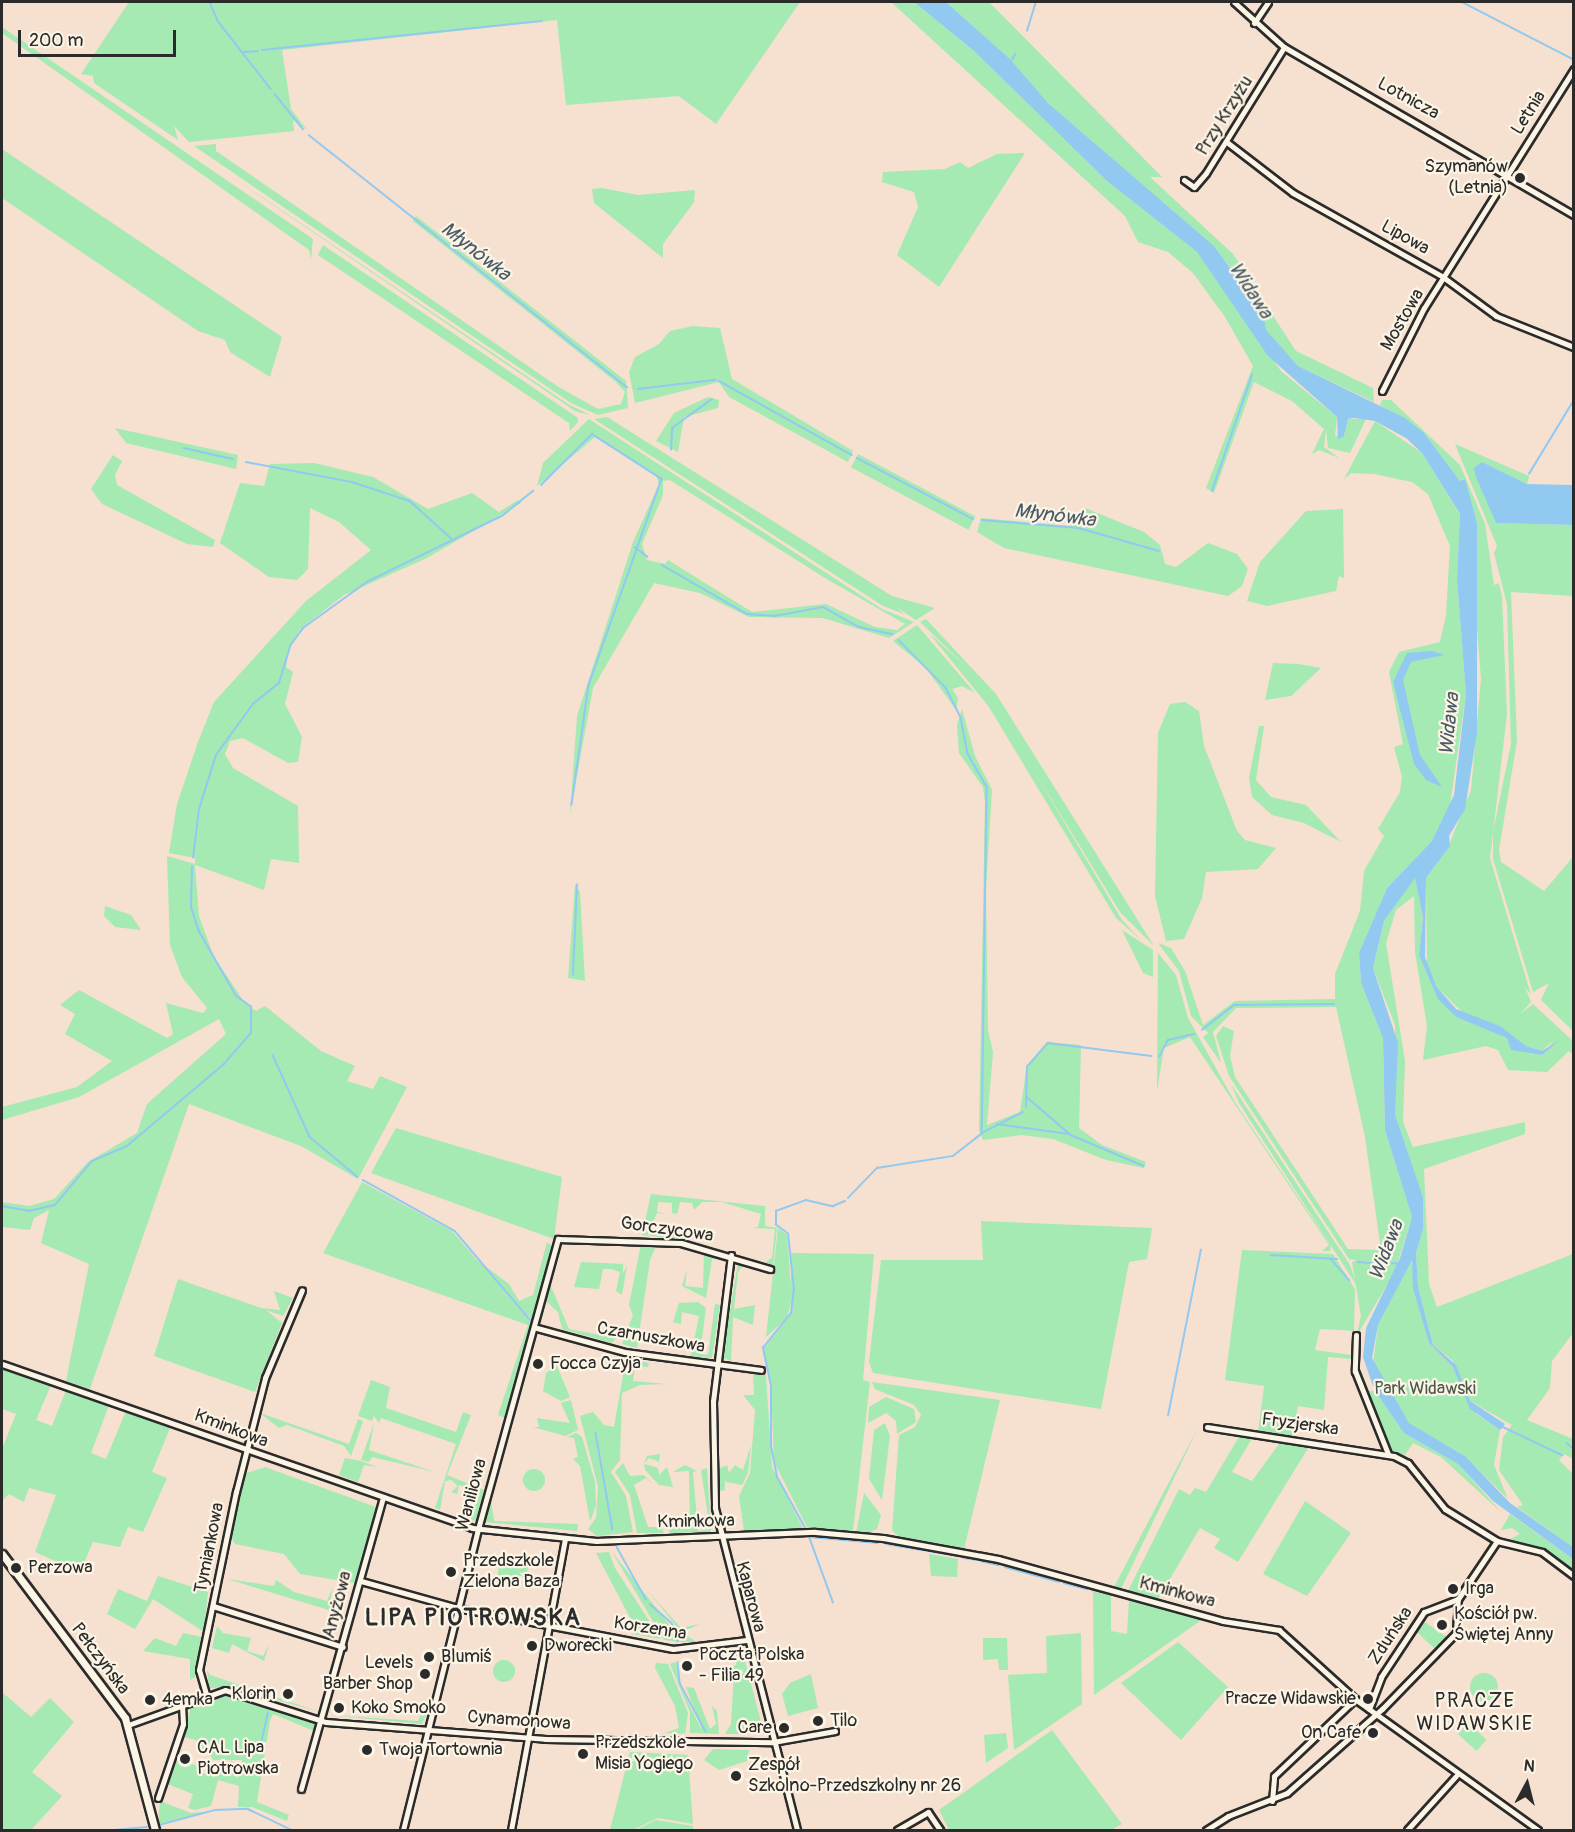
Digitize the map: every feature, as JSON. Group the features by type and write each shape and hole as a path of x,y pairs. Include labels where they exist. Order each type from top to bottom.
{"main road":[{"name":"Pełczyńska","path":"2,1554 128,1725 155,1830"}],"street":[{"name":"Lotnicza","path":"1234,2 1254,23 1284,47 1509,174 1574,215"},
{"path":"1254,23 1268,2"},
{"name":"Przy Krzyżu","path":"1184,180 1194,187 1228,142 1284,47"},
{"name":"Letnia","path":"1509,174 1574,69"},
{"name":"Lipowa","path":"1228,142 1293,192 1446,280 1496,316 1574,347"},
{"name":"Mostowa","path":"1382,391 1424,308 1446,280 1509,174"},
{"name":"Gorczycowa","path":"558,1239 660,1240 731,1255 770,1269"},
{"name":"Waniliowa","path":"404,1830 478,1529 537,1328 558,1239"},
{"name":"Kaparowa","path":"731,1255 716,1365 711,1457 719,1537 796,1830"},
{"name":"Tymiankowa","path":"206,1695 199,1673 246,1452 265,1378 302,1290"},
{"name":"Czarnuszkowa","path":"537,1328 618,1350 761,1370"},
{"path":"1356,1335 1355,1371 1388,1454"},
{"name":"Kminkowa","path":"2,1364 246,1452 478,1529 565,1538 719,1537 815,1533 898,1540 998,1559 1223,1621 1280,1630 1354,1701 1370,1709 1456,1776 1538,1830"},
{"name":"Fryzjerska","path":"1207,1427 1388,1454 1408,1463 1445,1509 1497,1541 1537,1550 1574,1576"},
{"name":"Anyżowa","path":"301,1789 383,1498"},
{"path":"511,1830 565,1538"},
{"path":"1206,1830 1228,1816 1272,1802 1376,1714 1454,1636 1462,1606 1458,1599 1497,1541"},
{"name":"Korzenna","path":"361,1581 458,1608 679,1650 746,1640"},
{"name":"Zduńska","path":"1370,1709 1381,1677 1424,1612 1458,1599"},
{"path":"213,1606 342,1647"},
{"name":"Cynamonowa","path":"206,1695 232,1691 322,1721 529,1738 773,1742 835,1731"},
{"path":"128,1725 206,1695"},
{"path":"1272,1802 1274,1776 1354,1701"},
{"path":"158,1798 183,1724 182,1704"},
{"path":"1407,1830 1456,1776"},
{"path":"897,1830 928,1812 940,1830"}],"green space":[{"path":"129,2 800,2 716,124 679,96 566,105 557,20 282,50 291,109 307,130 293,120 294,131 189,142 174,126 178,140 94,83 93,76 81,74"},
{"path":"891,2 914,2 974,51 1107,181 1197,252 1281,371 1337,417 1335,436 1344,436 1348,419 1366,419 1350,453 1328,448 1326,430 1324,447 1339,458 1319,450 1312,454 1324,429 1292,401 1254,382 1214,493 1206,488 1253,366 1225,317 1193,273 1168,252 1138,242 1125,216"},
{"path":"946,2 989,2 1162,177 1150,177 1233,254 1296,351 1373,388 1374,402 1298,366 1265,330 1253,298 1214,246 1048,103 1011,60"},
{"path":"2,27 313,239 311,259 309,250 2,33"},
{"path":"216,144 216,151 557,386 598,409 621,404 625,392 616,382 413,221 416,216 626,381 628,408 598,415 571,403 194,146"},
{"path":"2,149 282,337 270,377 230,352 225,340 198,331 2,198"},
{"path":"191,149 568,404 590,415 575,411"},
{"path":"1025,153 939,287 897,255 918,207 914,192 882,182 883,172 945,169 960,162 968,168 997,154"},
{"path":"602,188 638,195 695,190 694,202 663,244 663,258 594,203 592,189"},
{"path":"323,245 578,418 578,422 570,431 569,423 318,255"},
{"path":"693,326 720,328 732,379 853,451 848,462 729,397 719,382 635,403 629,372 635,357 659,344 670,331"},
{"path":"708,397 719,400 718,408 684,417 678,452 656,441 674,413"},
{"path":"1382,400 1391,400 1460,465 1485,524 1494,585 1499,583 1502,597 1507,714 1490,858 1531,995 1525,987 1531,1002 1520,1014 1533,1004 1573,1041 1573,1055 1569,1051 1547,1072 1508,1070 1498,1050 1486,1046 1423,1060 1427,1026 1415,952 1414,896 1396,910 1386,943 1405,1061 1403,1122 1413,1147 1525,1122 1525,1134 1424,1169 1429,1284 1437,1307 1573,1254 1573,1333 1552,1361 1550,1388 1527,1420 1573,1439 1573,1459 1564,1454 1559,1460 1573,1474 1573,1547 1517,1507 1523,1505 1499,1470 1503,1437 1512,1425 1470,1401 1453,1361 1433,1345 1418,1287 1416,1253 1423,1229 1423,1197 1395,1114 1395,1025 1373,968 1384,921 1415,877 1423,917 1419,955 1439,999 1456,1017 1508,1038 1512,1050 1542,1055 1555,1039 1542,1051 1514,1042 1500,1026 1465,1015 1436,986 1427,967 1426,878 1447,850 1471,790 1481,679 1473,577 1477,523 1464,479 1460,481 1424,433 1380,405"},
{"path":"607,417 892,596 935,608 916,620 896,607 904,614 883,606 594,419"},
{"path":"589,419 882,609 914,622 889,638 823,618 749,617 700,593 654,583 593,688 570,814 577,716 633,542 659,484 656,475 595,437 537,486 543,463","holes":["670,480 825,578 905,624 897,630 875,627 826,604 752,612 668,560 665,564 647,560 642,544 663,495 663,481"]},
{"path":"1375,421 1422,453 1460,515 1457,580 1466,694 1450,806 1432,841 1387,888 1359,953 1361,983 1383,1038 1385,1130 1412,1217 1395,1271 1356,1337 1361,1316 1352,1262 1356,1260 1349,1259 1229,1076 1216,1036 1223,1026 1234,1031 1230,1056 1235,1077 1348,1249 1381,1250 1365,1137 1336,1007 1236,1008 1213,1032 1221,1063 1203,1037 1208,1033 1191,1016 1179,971 1158,943 1171,948 1185,971 1203,1025 1235,1001 1335,999 1335,974 1360,911 1364,871 1384,836 1378,829 1400,792 1402,777 1394,747 1403,744 1389,672 1399,652 1440,642 1446,615 1450,546 1428,494 1412,482 1374,474 1351,473 1344,479"},
{"path":"115,428 238,455 236,469 126,443"},
{"path":"1455,444 1529,476 1527,484 1482,462 1475,468 1496,523 1573,525 1573,596 1511,592 1517,741 1499,850 1501,862 1544,891 1573,857 1573,1031 1541,1000 1549,983 1533,992 1493,859 1493,832 1511,744 1507,604 1494,553 1497,546"},
{"path":"858,454 975,516 968,530 851,467"},
{"path":"113,455 122,461 115,475 117,485 215,540 213,547 187,544 102,504 91,489"},
{"path":"314,463 373,477 428,509 472,493 499,512 518,500 521,503 427,558 344,595 300,629 289,649 286,667 293,672 285,704 302,737 298,762 288,763 243,738 230,741 225,754 233,768 298,806 299,863 271,859 264,890 195,865 199,916 214,957 245,1003 256,1011 265,1006 321,1051 355,1066 347,1081 373,1089 380,1076 407,1087 358,1179 301,1146 189,1104 90,1389 66,1381 89,1264 41,1243 49,1210 34,1218 30,1230 2,1227 2,1202 29,1206 54,1199 88,1162 137,1133 147,1104 226,1034 219,1019 79,1097 2,1120 2,1107 77,1087 112,1061 65,1034 75,1014 60,1005 79,990 167,1038 173,1034 166,1003 203,1013 207,1008 182,977 170,945 167,856 195,864 195,858 169,853 177,804 198,742 214,702 306,601 371,550 339,522 310,508 308,569 297,580 269,577 220,543 240,483 264,486 270,464"},
{"path":"1085,508 1144,532 1160,545 1165,564 1176,567 1208,543 1237,554 1248,569 1242,586 1228,596 1004,548 977,532 981,518 1070,526"},
{"path":"1343,509 1344,578 1339,576 1336,591 1267,606 1247,601 1260,562 1306,511"},
{"path":"926,619 996,694 1154,946 1120,912 1033,769 1122,920 1141,940 1116,918 989,707 929,633 970,670 920,622"},
{"path":"917,625 975,693 962,686 952,689 958,698 956,710 926,668 893,641"},
{"path":"1273,663 1321,668 1291,696 1265,700"},
{"path":"1185,702 1199,711 1204,746 1237,831 1245,840 1276,848 1258,869 1206,872 1202,898 1184,939 1166,941 1155,896 1158,733 1170,704"},
{"path":"962,709 975,756 992,790 986,888 988,1030 993,1052 987,1125 1020,1112 1027,1065 1047,1042 1081,1045 1079,1128 1102,1145 1146,1162 1144,1168 1106,1160 1053,1139 1021,1135 983,1140 979,1131 985,802 983,787 959,753 957,725"},
{"path":"1259,726 1264,726 1256,780 1271,797 1306,805 1341,842 1304,823 1272,815 1252,797 1249,778"},
{"path":"575,884 580,892 585,981 568,978"},
{"path":"105,906 131,915 141,930 115,927 104,916"},
{"path":"1122,930 1153,950 1153,977 1143,973"},
{"path":"1158,953 1176,975 1188,1018 1236,1104 1331,1246 1330,1251 1322,1251 1329,1245 1190,1037 1164,1048 1157,1091"},
{"path":"1231,1084 1350,1265 1357,1286 1239,1103"},
{"path":"396,1128 562,1177 554,1239 371,1173"},
{"path":"362,1182 452,1231 532,1324 505,1418 498,1415 528,1325 323,1253"},
{"path":"651,1194 765,1206 765,1226 777,1228 773,1266 766,1262 772,1258 775,1229 751,1228 758,1227 761,1214 722,1202 702,1202 694,1210 692,1203 680,1202 677,1214 672,1213 672,1203 658,1202 657,1212 668,1214 657,1213 649,1231 688,1233 690,1240 642,1235"},
{"path":"981,1221 1152,1228 1147,1259 1129,1262 1101,1409 873,1373 869,1362 881,1260 983,1260"},
{"path":"778,1228 787,1235 792,1298 787,1318 766,1337"},
{"path":"547,1242 552,1246 534,1322 477,1260 509,1284 519,1301 533,1295"},
{"path":"641,1244 656,1246 650,1260 637,1348 622,1344 633,1315 629,1305"},
{"path":"1242,1250 1333,1254 1355,1289 1354,1331 1320,1329 1315,1350 1351,1355 1352,1359 1328,1357 1324,1410 1298,1406 1292,1437 1258,1433 1264,1386 1225,1380"},
{"path":"704,1253 725,1260 712,1259 706,1298 682,1286 687,1269 685,1286 703,1288"},
{"path":"791,1253 874,1254 863,1380 870,1382 853,1531 808,1529 774,1462 771,1386 763,1350 791,1314"},
{"name":"Park Widawski","path":"1411,1260 1429,1343 1453,1367 1476,1414 1500,1430 1494,1465 1508,1499 1476,1467 1409,1423 1373,1364 1378,1325"},
{"path":"581,1262 623,1264 623,1274 627,1266 622,1295 616,1291 620,1272 611,1269 603,1269 599,1289 574,1287"},
{"path":"738,1263 744,1265 738,1272 734,1309 755,1305 753,1325 733,1317 731,1361 722,1357"},
{"path":"178,1279 261,1308 280,1310 274,1291 293,1298 283,1316 266,1310 282,1323 255,1392 154,1356"},
{"path":"550,1284 569,1329 616,1338 612,1343 562,1329 558,1312 546,1301"},
{"path":"698,1302 706,1308 700,1354 708,1355 715,1304 720,1305 712,1358 691,1356 699,1316 682,1312 681,1324 673,1322 679,1303"},
{"path":"626,1358 649,1363 648,1367 628,1365 635,1366 633,1381 666,1384 640,1385 622,1393 620,1460 611,1472 626,1496 633,1532 597,1536 588,1529 596,1518 598,1487 580,1416 593,1412 604,1425 614,1427"},
{"path":"1358,1363 1369,1391 1376,1391 1404,1433 1458,1464 1502,1513 1441,1457 1413,1443 1405,1455 1390,1450"},
{"path":"557,1366 570,1397 561,1401 543,1391 546,1373"},
{"path":"3,1369 51,1385 36,1420 52,1426 66,1390 109,1405 91,1453 106,1459 126,1411 170,1428 152,1472 167,1478 143,1532 128,1527 120,1547 93,1542 80,1572 35,1552 56,1495 29,1488 24,1502 9,1494 2,1501 2,1449 16,1414 2,1409"},
{"path":"753,1373 766,1375 772,1467 804,1530 744,1531 739,1496 750,1473 755,1410 743,1395 754,1395"},
{"path":"371,1380 390,1387 386,1408 456,1432 463,1412 471,1415 447,1475 484,1490 476,1521 460,1517 473,1513 479,1490 459,1485 457,1494 451,1492 458,1486 451,1480 445,1481 440,1510 435,1508 456,1444 381,1418 379,1423 374,1416 372,1421 358,1416"},
{"path":"872,1382 1000,1400 964,1549 900,1538 892,1530 899,1435 915,1427 921,1415 914,1405 875,1389"},
{"path":"886,1397 914,1409 916,1422 897,1434 896,1421 886,1413 868,1423 869,1407"},
{"path":"571,1400 578,1430 565,1436 533,1427 539,1427 537,1418 570,1423 561,1403"},
{"path":"260,1413 349,1444 358,1419 363,1421 351,1456 344,1446 287,1425 279,1428"},
{"path":"374,1423 369,1450 435,1472 372,1457 369,1462 361,1460"},
{"path":"885,1423 890,1436 882,1500 869,1479 874,1430"},
{"path":"1198,1428 1121,1589 1114,1587 1167,1486"},
{"path":"576,1433 582,1437 595,1482 596,1506 590,1521 580,1466 573,1459 578,1457 574,1438 567,1437"},
{"path":"1240,1435 1253,1437 1232,1472 1252,1481 1281,1441 1310,1445 1238,1562 1214,1548 1220,1539 1200,1528 1158,1599 1128,1591 1179,1489 1190,1495 1195,1488 1206,1492"},
{"path":"751,1445 748,1473 742,1485 726,1482 725,1477 725,1490 719,1491 717,1470 727,1465 729,1473 735,1465 743,1470"},
{"path":"660,1454 659,1462 649,1458 644,1464 647,1456"},
{"path":"345,1458 377,1467 364,1465 358,1482 339,1475"},
{"path":"623,1463 630,1476 644,1475 653,1484 646,1478 634,1485 648,1527 661,1527 664,1533 637,1533 630,1495 615,1472"},
{"path":"644,1464 658,1468 659,1475 667,1467 673,1487 659,1485 645,1470"},
{"path":"685,1465 697,1471 693,1472 698,1531 710,1529 701,1470 707,1468 711,1532 669,1533 671,1527 690,1527 689,1471 673,1472"},
{"path":"265,1467 376,1507 355,1583 300,1574 284,1554 235,1544 230,1534 244,1474"},
{"path":"530,1469 538,1469 545,1476 545,1484 538,1491 530,1491 523,1484 523,1476"},
{"path":"864,1493 881,1515 877,1529 865,1534 856,1533"},
{"path":"491,1500 494,1521 578,1524 577,1531 485,1522"},
{"path":"1305,1501 1351,1533 1307,1596 1263,1574"},
{"path":"1510,1514 1573,1559 1573,1571 1537,1547 1509,1540 1520,1534 1512,1528 1501,1530"},
{"path":"609,1552 615,1568 661,1639 632,1634 637,1631 596,1553"},
{"path":"612,1552 669,1624 676,1641 674,1623 647,1590 681,1628 699,1624 682,1633 697,1642 681,1642 664,1640"},
{"path":"929,1554 958,1559 957,1577 931,1576"},
{"path":"499,1563 528,1566 527,1578 498,1575"},
{"path":"158,1576 208,1592 204,1632 153,1599 135,1629 107,1614 118,1589 147,1601"},
{"path":"227,1579 274,1586 276,1580 294,1592 327,1601 333,1587 329,1605 345,1615"},
{"path":"1093,1592 1111,1595 1111,1631 1127,1634 1129,1599 1203,1619 1094,1695"},
{"path":"1425,1622 1448,1638 1435,1649 1417,1632"},
{"path":"217,1626 223,1633 251,1638 247,1651 263,1656 269,1645 264,1661 232,1644 229,1653 212,1648"},
{"path":"183,1633 202,1637 195,1677 190,1680 190,1659 143,1651 155,1638 176,1646"},
{"path":"1081,1633 1082,1704 1014,1750 1008,1675 1047,1673 1046,1636"},
{"path":"983,1638 1007,1638 1008,1670 999,1670 998,1659 983,1660"},
{"path":"1178,1642 1228,1687 1181,1740 1121,1683"},
{"path":"741,1646 763,1729 760,1734 725,1734 731,1724 734,1673 726,1671 736,1665 736,1651 731,1648"},
{"path":"504,1660 512,1663 515,1671 512,1679 504,1682 496,1679 493,1671 496,1663"},
{"path":"681,1660 676,1663 679,1683 703,1733 686,1687 694,1688 710,1729 716,1724 712,1706 717,1711 719,1734 690,1733 690,1712 670,1664"},
{"path":"656,1663 668,1664 688,1713 685,1734 665,1733 679,1728 675,1706 655,1668"},
{"path":"207,1670 210,1675 320,1712 231,1687 209,1688"},
{"path":"1484,1673 1494,1677 1498,1687 1494,1697 1484,1701 1474,1697 1470,1687 1474,1677"},
{"path":"811,1674 818,1708 788,1716 782,1694 790,1683"},
{"path":"2,1692 31,1717 50,1698 74,1722 32,1772 62,1796 31,1830 2,1830"},
{"path":"219,1694 317,1723 314,1731 273,1714 270,1721 257,1802 289,1815 287,1821 252,1807 238,1807 239,1786 218,1780 211,1806 195,1810 188,1808 193,1794 167,1784 182,1749 183,1763 196,1765 199,1774 225,1771 231,1760 213,1760 208,1750 219,1752 219,1747 209,1745 202,1752 196,1740 184,1737 191,1706","holes":["231,1760 242,1760 241,1773"]},
{"path":"426,1703 429,1709 422,1724 328,1715 418,1721"},
{"path":"1468,1723 1487,1740 1477,1751 1458,1734"},
{"path":"1052,1730 1122,1824 1111,1830 949,1830 939,1810"},
{"path":"1006,1733 1008,1748 986,1763 984,1735"},
{"path":"713,1749 749,1750 747,1761 719,1770 704,1760"},
{"path":"630,1752 688,1755 693,1824 658,1818 633,1830 610,1830"},
{"path":"160,1801 191,1813 212,1811 158,1824"},
{"path":"656,1820 693,1826 693,1830 636,1830"}],"water":[{"path":"914,2 946,2 1011,60 1048,103 1214,246 1263,313 1266,330 1298,366 1405,418 1424,433 1460,481 1465,479 1477,523 1477,733 1465,809 1449,836 1450,846 1426,878 1425,957 1436,986 1456,1009 1500,1026 1526,1046 1542,1051 1558,1041 1542,1055 1511,1050 1507,1038 1456,1017 1438,999 1419,955 1423,917 1415,878 1384,921 1373,968 1398,1043 1395,1114 1423,1197 1423,1229 1416,1253 1418,1287 1433,1345 1456,1365 1470,1401 1505,1424 1500,1430 1470,1409 1453,1367 1429,1343 1413,1288 1412,1260 1378,1325 1372,1358 1409,1423 1466,1457 1510,1503 1573,1547 1573,1559 1493,1501 1458,1464 1404,1433 1374,1389 1363,1357 1366,1328 1400,1258 1412,1217 1385,1130 1383,1038 1361,983 1359,953 1387,888 1432,841 1454,795 1466,694 1457,580 1460,514 1422,453 1406,438 1375,421 1354,418 1348,419 1344,436 1338,439 1337,417 1268,356 1197,252 1107,181 974,51"},
{"path":"1482,462 1527,484 1573,485 1573,525 1496,523 1476,477 1474,468"},
{"path":"1432,651 1444,655 1411,662 1403,680 1420,755 1442,787 1426,780 1414,764 1393,682 1407,653"}],"waterway":[{"name":"Młynówka","path":"210,2 218,21 271,89"},
{"path":"1027,31 1036,2"},
{"path":"1462,2 1573,59"},
{"path":"262,50 542,21"},
{"path":"244,52 258,51"},
{"path":"1012,60 1015,54"},
{"name":"Młynówka","path":"275,94 303,129"},
{"name":"Młynówka","path":"309,135 627,387"},
{"path":"1212,491 1252,375"},
{"name":"Młynówka","path":"638,389 715,380"},
{"name":"Młynówka","path":"719,381 852,455"},
{"path":"671,450 672,428 712,399"},
{"path":"1529,474 1574,400"},
{"path":"541,485 592,434 662,479 589,685 572,805"},
{"path":"184,448 233,459"},
{"name":"Młynówka","path":"857,458 973,519"},
{"path":"246,462 352,482 410,501 452,539"},
{"path":"193,858 199,809 216,755 253,704 279,683 290,646 303,628 367,582 502,516 533,491"},
{"name":"Młynówka","path":"982,520 1079,528 1159,551"},
{"path":"635,547 648,557"},
{"path":"662,565 747,614 775,616 823,607 859,627 892,634"},
{"path":"899,640 946,688 961,718 968,754 987,787 982,1133"},
{"path":"2,1206 29,1211 55,1205 92,1161 127,1146 224,1064 251,1033 251,1007 236,996 199,932 191,907 192,867"},
{"path":"573,975 577,885"},
{"path":"1202,1030 1234,1005 1334,1004"},
{"path":"1159,1057 1168,1040 1194,1034"},
{"path":"1026,1107 1027,1067 1048,1043 1151,1056"},
{"path":"273,1055 310,1137 358,1177"},
{"path":"1027,1097 1071,1135 1144,1166"},
{"path":"848,1198 877,1168 953,1156 982,1133 1023,1112"},
{"path":"997,1124 1069,1134"},
{"path":"363,1180 455,1231 532,1322"},
{"path":"805,1528 777,1477 771,1446 771,1386 763,1348 791,1313 794,1290 788,1234 776,1225 776,1211 806,1200 833,1206 845,1201"},
{"path":"1168,1416 1201,1250"},
{"path":"1271,1255 1337,1259"},
{"path":"1331,1259 1349,1280"},
{"name":"Widawa","path":"1358,1262 1379,1264"},
{"name":"Widawa","path":"1392,1263 1400,1264"},
{"path":"1501,1426 1562,1455"},
{"path":"596,1433 613,1530"},
{"path":"1567,1443 1574,1449"},
{"path":"833,1603 809,1537 878,1543"},
{"path":"886,1544 958,1556"},
{"path":"617,1547 646,1599"},
{"path":"964,1558 977,1560"},
{"path":"981,1561 999,1565"},
{"path":"1005,1567 1059,1582"},
{"path":"1064,1583 1087,1589"},
{"path":"1092,1590 1110,1594"},
{"path":"650,1604 672,1623 678,1641"},
{"path":"678,1663 680,1683 706,1732"},
{"path":"259,1752 268,1713"},
{"path":"159,1825 215,1810 248,1809 292,1830"},
{"path":"114,1830 147,1827"}],"place":[{"name":"Szymanów (Letnia)","path":"1520,178"},
{"name":"Focca Czyja","path":"538,1364"},
{"name":"Perzowa","path":"16,1568"},
{"name":"Przedszkole Zielona Baza","path":"451,1572"},
{"name":"Irga","path":"1453,1589"},
{"name":"Kościół pw. Świętej Anny","path":"1442,1625"},
{"name":"Dworecki","path":"532,1646"},
{"name":"Blumiś","path":"429,1657"},
{"name":"Poczta Polska - Filia 49","path":"687,1666"},
{"name":"Levels Barber Shop","path":"425,1674"},
{"name":"Klorin","path":"288,1694"},
{"name":"Pracze Widawskie","path":"1368,1699"},
{"name":"4emka","path":"150,1700"},
{"name":"Koko Smoko","path":"339,1708"},
{"name":"Tilo","path":"818,1721"},
{"name":"Care","path":"784,1728"},
{"name":"On Cafe","path":"1373,1733"},
{"name":"Twoja Tortownia","path":"367,1750"},
{"name":"Przedszkole Misia Yogiego","path":"583,1754"},
{"name":"CAL Lipa Piotrowska","path":"185,1759"},
{"name":"Zespół Szkolno-Przedszkolny nr 26","path":"736,1776"}],"district":[{"name":"LIPA PIOTROWSKA","path":"473,1618"},
{"name":"PRACZE WIDAWSKIE","path":"1475,1712"}]}
